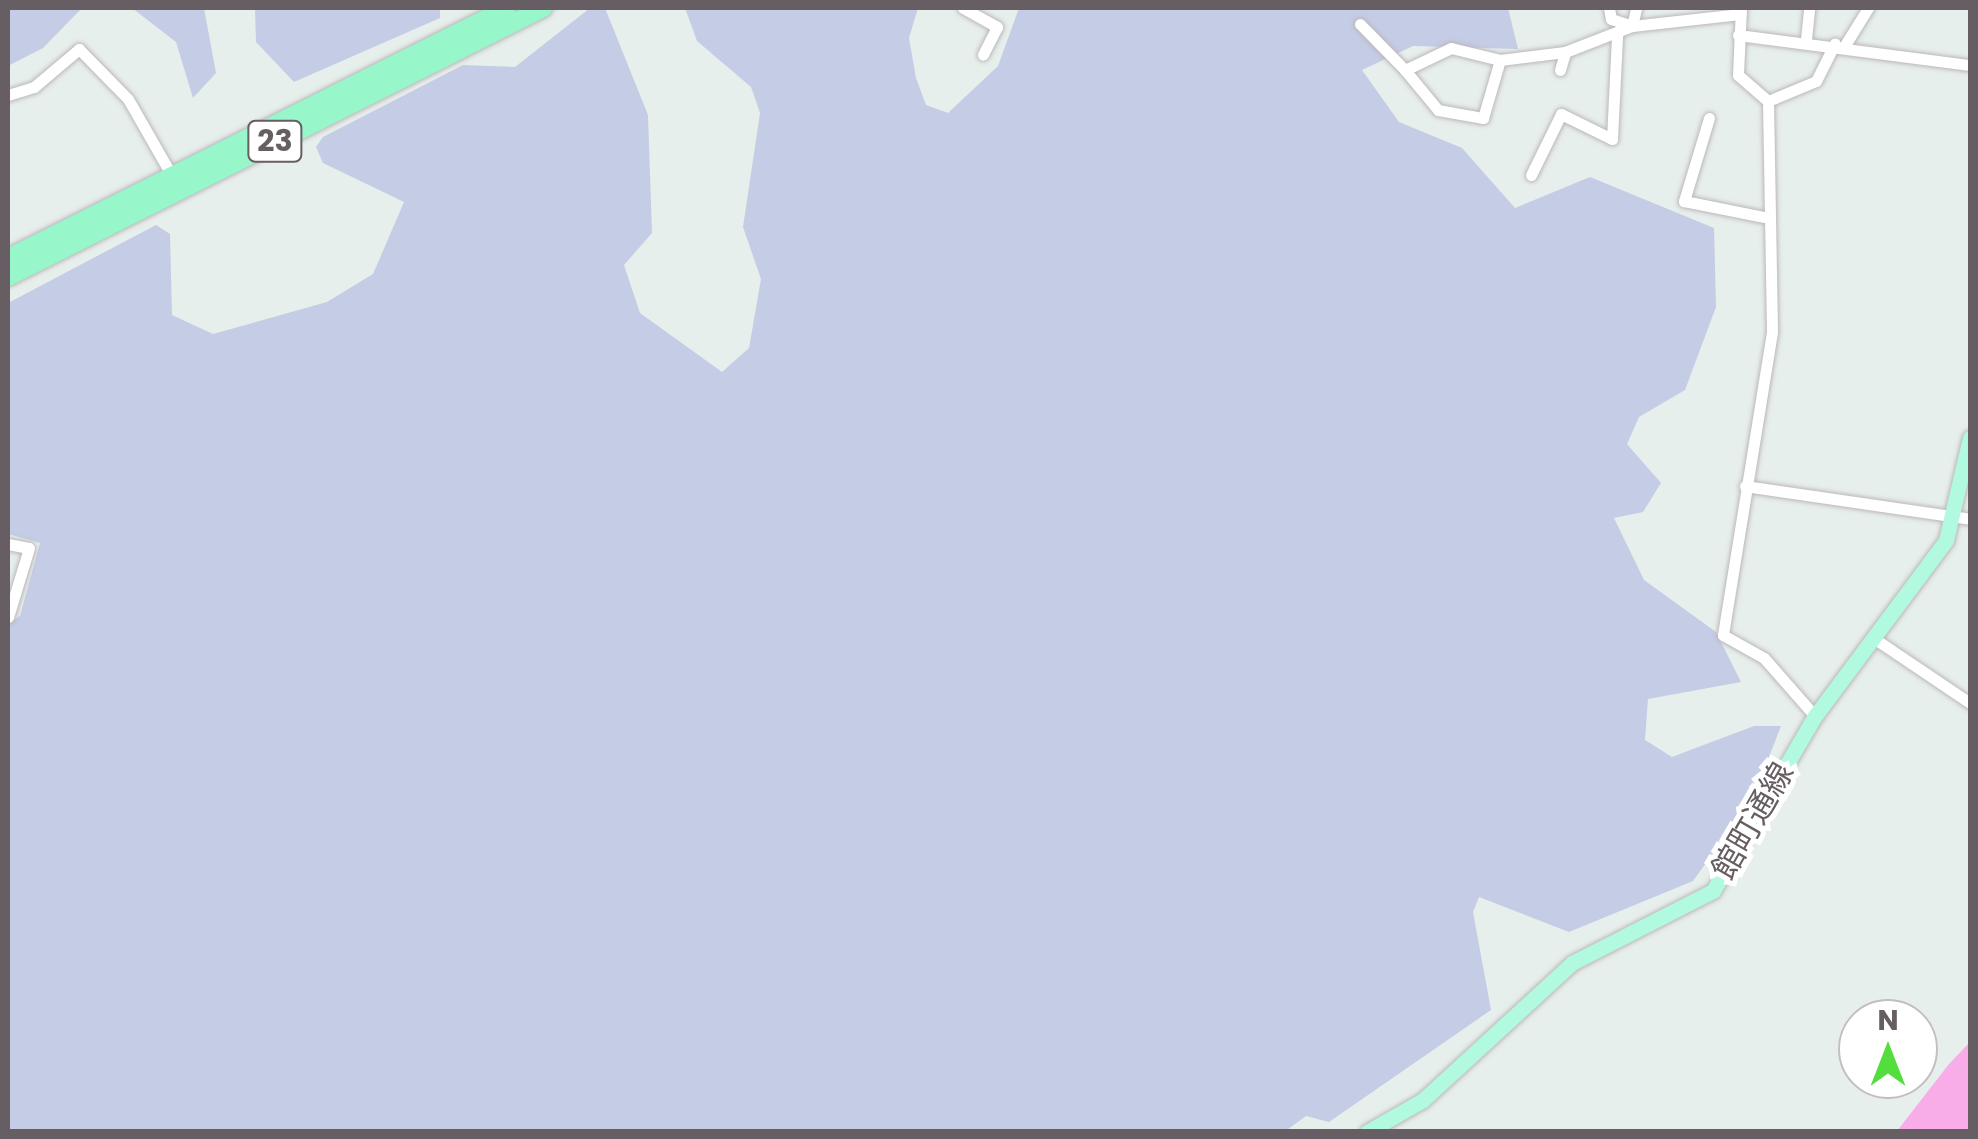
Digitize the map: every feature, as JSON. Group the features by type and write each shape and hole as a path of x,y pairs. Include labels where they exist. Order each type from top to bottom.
{"highway":[{"name":"23","path":"8,277 175,183 507,8"},
{"name":"23","path":"8,258 543,8"}],"main road":[{"name":"館町通線","path":"1367,1132 1423,1100 1572,964 1713,890 1815,716 1964,518 1970,438"}],"street":[{"path":"964,8 997,27 983,55"},
{"path":"1608,8 1611,19 1632,26"},
{"path":"1632,26 1636,8"},
{"path":"1806,39 1809,8"},
{"path":"1768,101 1816,81 1868,8"},
{"path":"1405,70 1451,48 1500,60 1565,52 1632,26 1741,11 1738,75 1768,101"},
{"path":"1360,24 1438,110 1483,118 1500,60"},
{"path":"1531,175 1561,114 1612,139 1617,34"},
{"path":"1738,35 1806,39 1970,65"},
{"path":"8,94 27,91 79,50 128,99 175,183"},
{"path":"1560,70 1565,52"},
{"path":"1768,101 1764,217 1772,332 1724,642 1764,658 1815,716"},
{"path":"1709,118 1684,201 1764,217"},
{"path":"1746,486 1964,518"},
{"path":"8,544 29,548 8,617"},
{"path":"1875,639 1970,703"}],"shaded area":[{"path":"8,8 82,8 43,48 8,66"},
{"path":"132,8 204,8 216,73 193,98 176,42"},
{"path":"255,8 440,8 440,18 294,82 256,42"},
{"path":"590,8 605,8 648,115 652,233 624,265 640,313 722,372 749,348 761,279 743,227 760,113 751,87 697,41 685,8 918,8 909,38 916,78 926,105 948,113 998,66 1019,8 1508,8 1518,49 1413,46 1362,70 1399,122 1462,148 1515,208 1590,177 1714,228 1716,307 1685,390 1639,417 1627,444 1661,483 1643,512 1614,518 1644,580 1716,632 1741,682 1648,699 1645,740 1672,757 1754,726 1781,726 1754,796 1693,881 1569,932 1479,897 1473,912 1491,1010 1329,1122 1306,1116 1284,1132 8,1131 8,624 20,616 40,543 8,534 8,303 156,225 170,234 172,315 213,334 327,302 373,274 404,202 323,163 316,147 323,137 463,65 515,67"},
{"path":"1970,1042 1970,1131 1897,1131 1922,1099 1938,1099 1938,1078"}]}
